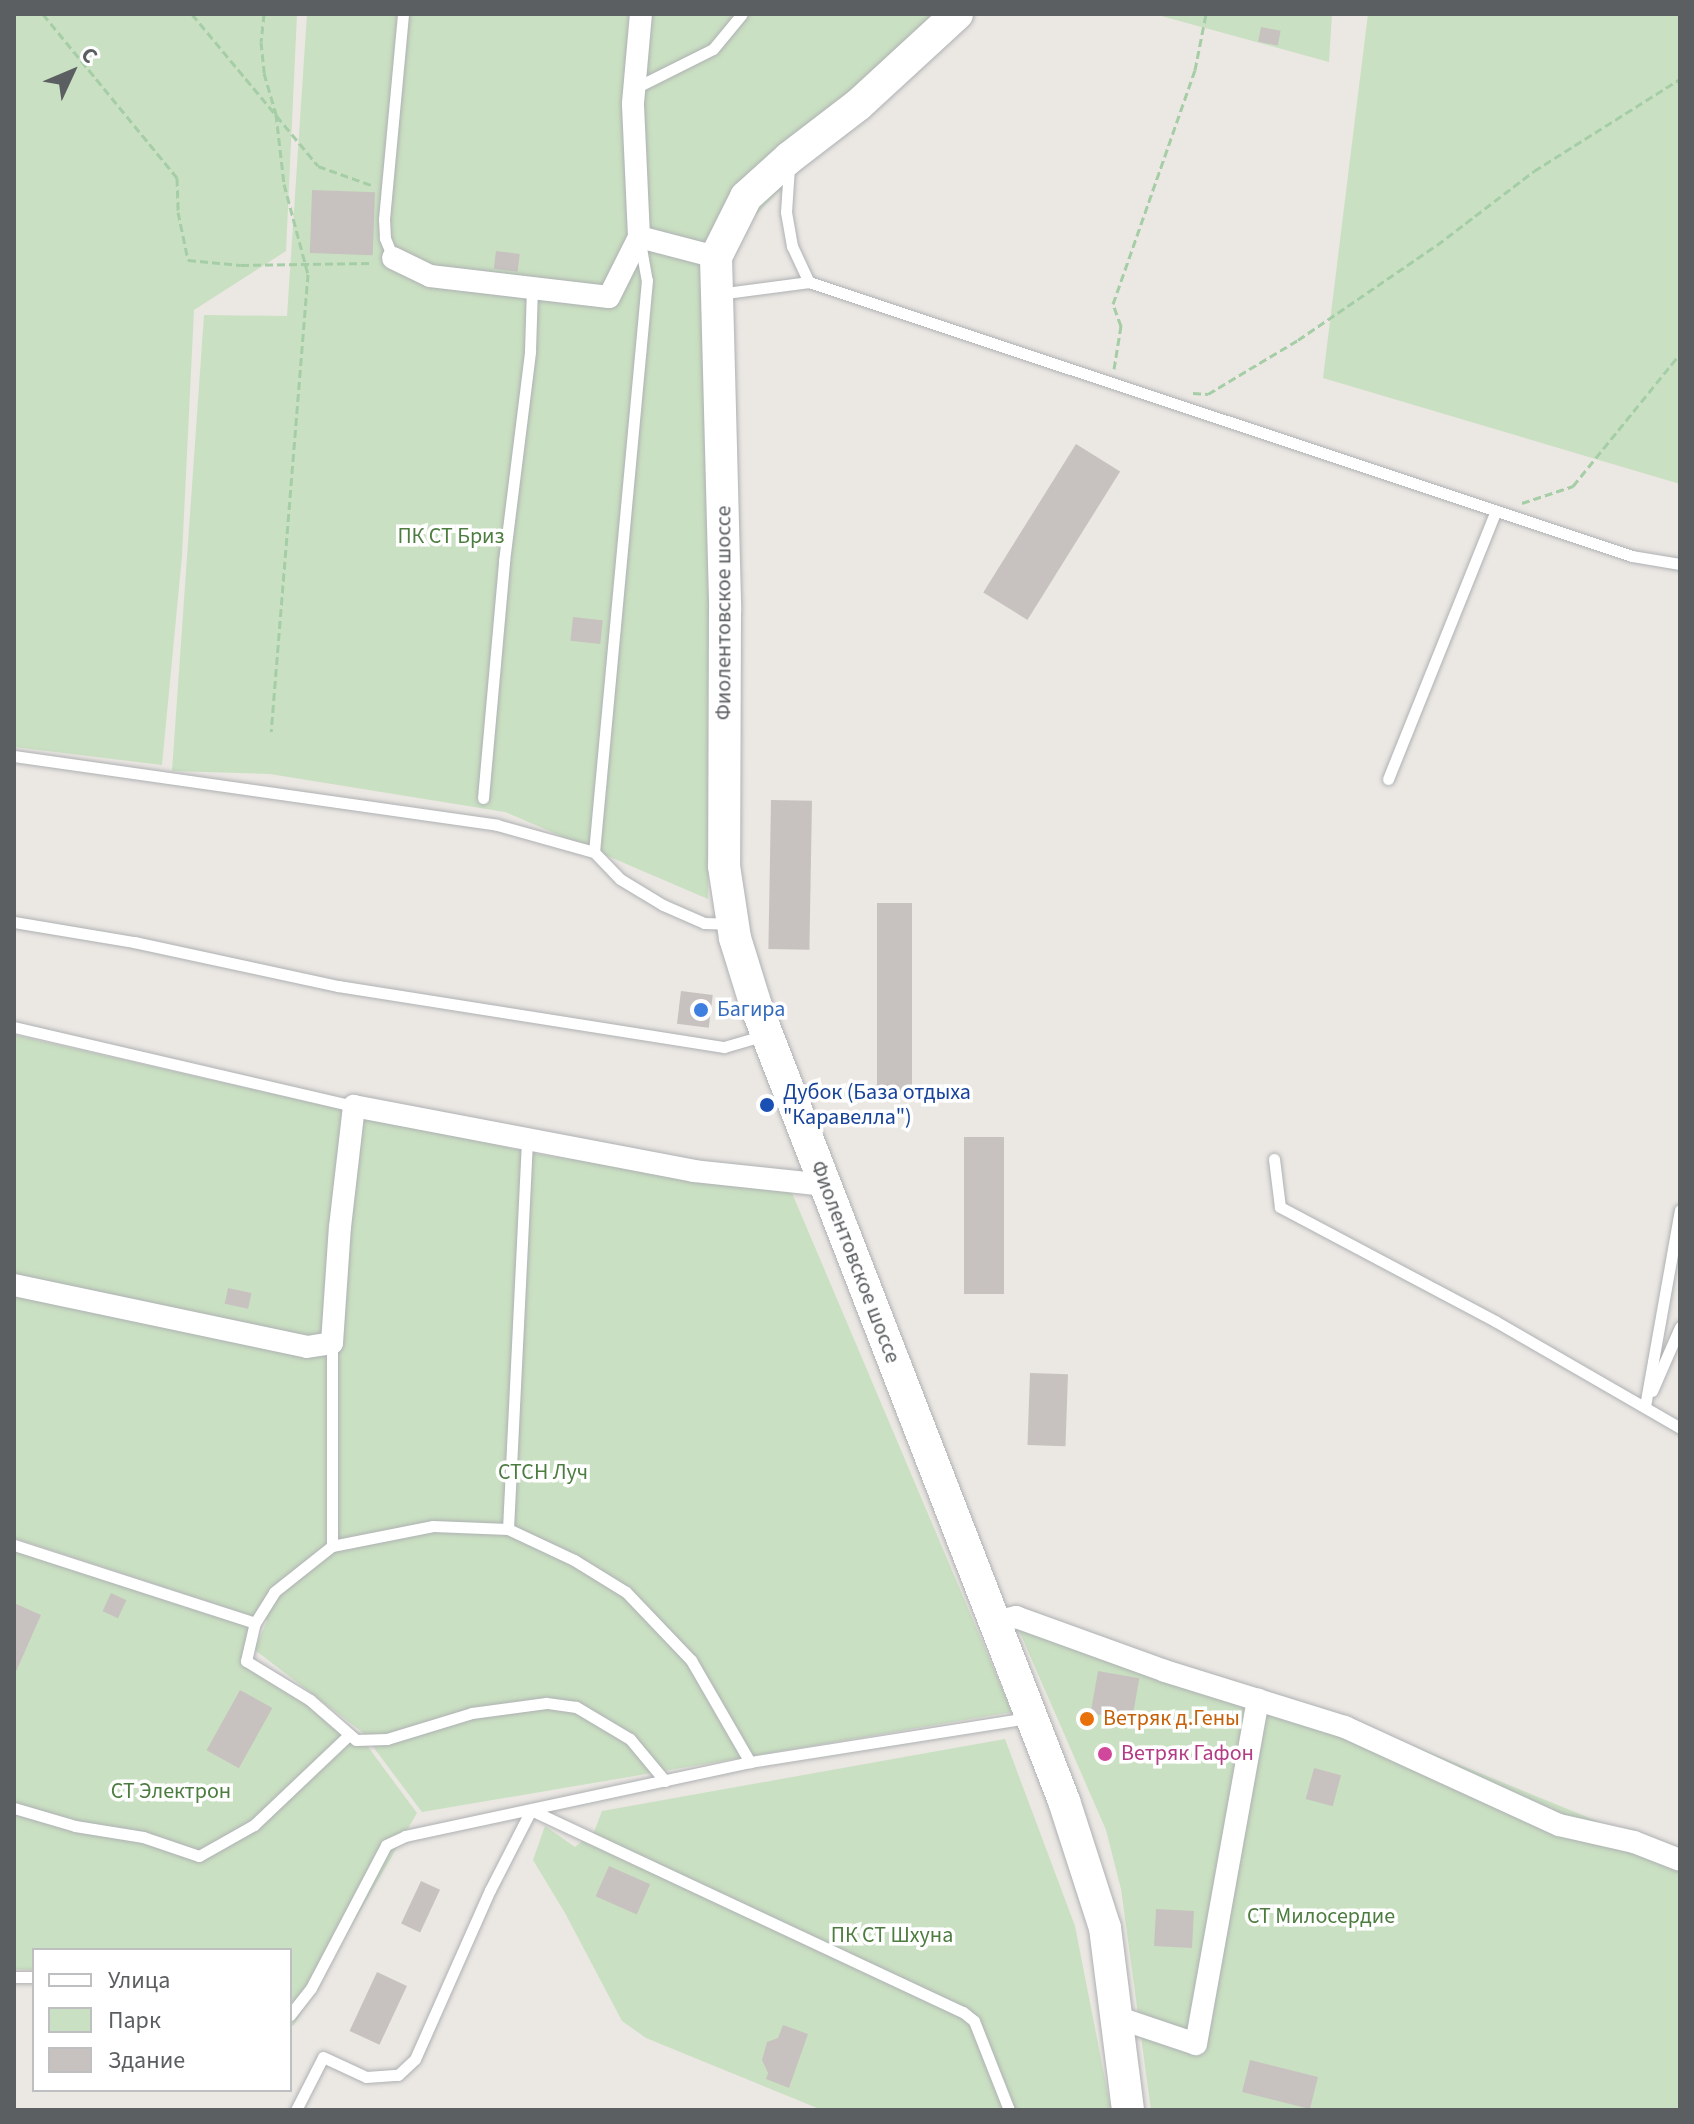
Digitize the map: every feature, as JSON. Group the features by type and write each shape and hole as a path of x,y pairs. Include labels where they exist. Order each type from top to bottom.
{"main road":[{"name":"Фиолентовское шоссе","path":"957,14 858,105 789,158 746,197 716,257 725,610 724,866 733,924 767,1035 1029,1718 1064,1801 1105,1928 1128,2110"}],"street":[{"path":"393,258 430,276 609,297 639,237 634,185 634,88 641,14"},
{"path":"639,237 716,257"},
{"path":"14,1285 307,1347 332,1343 340,1227 354,1106 694,1171 826,1185"},
{"path":"993,1622 1016,1617 1165,1671 1345,1727 1559,1825 1634,1842 1680,1860"},
{"path":"1116,2017 1196,2044 1258,1700"}],"lane":[{"path":"393,258 385,238 403,14"},
{"path":"634,88 713,49 742,14"},
{"path":"789,158 786,212 792,246 809,282"},
{"path":"594,852 647,280 639,237"},
{"path":"718,294 809,282 1632,556 1680,564"},
{"path":"483,798 504,561 530,351 532,288"},
{"path":"1388,779 1496,511"},
{"path":"14,756 497,825 594,852 620,879 663,905 704,923 733,924"},
{"path":"14,922 134,942 338,986 724,1047 767,1035"},
{"path":"14,1027 354,1106"},
{"path":"508,1529 527,1139"},
{"path":"1274,1159 1280,1207 1680,1428"},
{"path":"1645,1406 1680,1210"},
{"path":"1645,1406 1680,1327"},
{"path":"332,1343 332,1546"},
{"path":"665,1781 630,1739 576,1707 546,1703 472,1713 387,1739 356,1740 310,1700 246,1661 255,1623 274,1592 332,1546 433,1526 508,1529 574,1560 626,1592 691,1660 750,1762"},
{"path":"14,1545 255,1623"},
{"path":"292,2012 311,1988 386,1845 405,1836 750,1762 1029,1718"},
{"path":"14,1808 75,1826 143,1837 199,1856 254,1825 349,1735"},
{"path":"296,2110 323,2057 366,2077 398,2075 415,2059 490,1890 531,1810"},
{"path":"531,1810 963,2012 974,2021 1009,2110"}],"path":[{"path":"43,14 177,178 178,212 188,260 241,265 371,264 393,258"},
{"path":"192,14 318,166 387,190"},
{"path":"264,14 261,42 264,73 276,114 284,184 308,285 271,732"},
{"path":"1112,383 1121,326 1113,304 1195,70 1206,14"},
{"path":"1181,391 1208,394 1298,340 1437,245 1534,171 1680,79"},
{"path":"1496,511 1573,486 1680,354"}],"green space":[{"path":"14,14 297,14 286,251 194,310 182,556 162,765 14,747"},
{"name":"ПК СТ Бриз","path":"307,14 947,14 716,257 708,899 505,812 270,774 172,771 204,315 287,316"},
{"path":"1154,14 1332,14 1329,62"},
{"path":"1368,14 1680,14 1680,484 1323,378"},
{"name":"СТСН Луч","path":"14,1035 537,1154 792,1193 1012,1712 422,1812 362,1732 255,1650 253,1658 357,1732 417,1813 292,2026 292,1948 32,1948 32,1970 14,1969 14,1541 261,1624 256,1646 267,1621 14,1538"},
{"name":"СТ Милосердие","path":"1011,1612 1355,1722 1680,1855 1680,2110 1151,2110 1121,1889 1106,1830"},
{"name":"ПК СТ Шхуна","path":"1005,1739 1075,1926 1111,2110 822,2110 646,2038 622,2021 533,1860 545,1826 575,1847 594,1832 602,1811"}],"building":[{"path":"1261,27 1281,31 1278,46 1258,42"},
{"path":"312,190 375,192 373,255 310,253"},
{"path":"496,251 520,254 518,272 494,269"},
{"path":"1076,444 1120,472 1027,620 983,592"},
{"path":"573,617 603,620 600,644 570,641"},
{"path":"771,800 812,801 809,950 768,949"},
{"path":"877,903 912,903 912,1092 877,1092"},
{"path":"681,991 713,995 709,1028 677,1024"},
{"path":"964,1137 1004,1137 1004,1294 964,1294"},
{"path":"228,1288 251,1293 248,1309 225,1304"},
{"path":"1030,1373 1068,1374 1065,1446 1027,1445"},
{"path":"111,1593 126,1600 118,1618 103,1611"},
{"path":"14,1603 41,1615 14,1676"},
{"path":"1098,1671 1139,1678 1132,1721 1091,1713"},
{"path":"240,1690 272,1708 239,1768 207,1750"},
{"path":"1314,1768 1341,1775 1333,1806 1306,1799"},
{"path":"609,1866 650,1884 637,1914 596,1896"},
{"path":"421,1881 440,1890 420,1932 401,1924"},
{"path":"1156,1909 1194,1911 1192,1948 1154,1946"},
{"path":"377,1972 407,1986 379,2045 350,2031"},
{"path":"783,2025 808,2034 789,2088 766,2079 768,2073 762,2060 767,2042 778,2038"},
{"path":"1250,2060 1318,2077 1310,2109 1242,2092"}],"place":[{"name":"Багира","path":"701,1010"},
{"name":"Дубок (База отдыха \"Каравелла\")","path":"767,1105"},
{"name":"Ветряк д.Гены","path":"1087,1719"},
{"name":"Ветряк Гафон","path":"1105,1754"}],"park label":[{"name":"СТ Электрон","path":"171,1792"}]}
